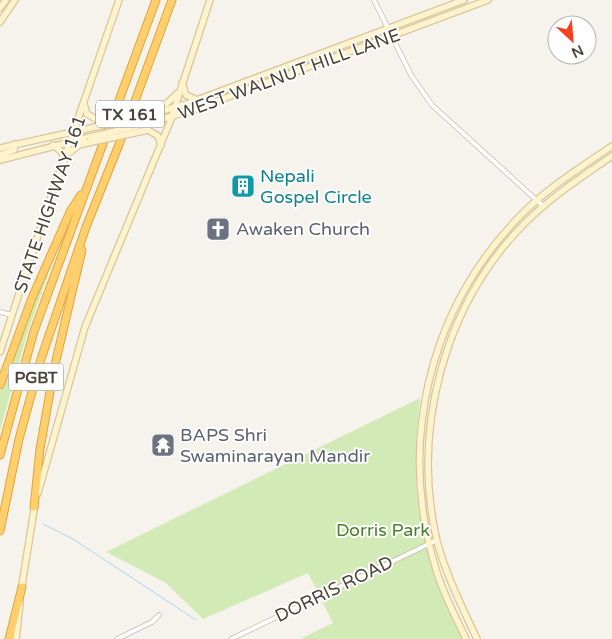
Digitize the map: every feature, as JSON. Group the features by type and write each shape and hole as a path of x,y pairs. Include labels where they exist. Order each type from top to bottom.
{"highway":[{"name":"TX 161","path":"87,186 156,0"},
{"name":"TX 161","path":"86,227 120,142 172,0"},
{"path":"0,386 32,298 70,212 87,186"},
{"name":"PGBT","path":"0,455 34,331 87,186"},
{"path":"34,508 40,448 54,369 79,268 86,227"},
{"name":"PGBT","path":"0,531 28,403 86,227"},
{"path":"9,639 22,587"}],"main road":[{"path":"0,8 6,0"},
{"path":"0,22 15,0"},
{"name":"STATE HIGHWAY 161","path":"0,352 120,0"},
{"path":"16,639 34,508 61,406 85,327 172,117 210,0"},
{"name":"WEST WALNUT HILL LANE","path":"0,148 175,107 464,0"},
{"name":"WEST WALNUT HILL LANE","path":"0,160 53,145 172,117 392,36 472,3 488,0"},
{"path":"182,82 186,95 197,99"},
{"path":"244,82 246,90"},
{"path":"84,104 87,114 96,119 167,103 179,92"},
{"path":"66,155 79,145 148,130 158,136 161,145"},
{"path":"0,156 14,150 15,144"},
{"path":"53,145 62,152 64,162"},
{"path":"466,639 443,591 429,543 420,477 422,411 426,387 438,344 455,306 474,274 505,232 536,201 612,146"},
{"path":"477,639 452,586 437,540 430,497 429,454 435,396 443,361 459,321 483,277 511,239 543,206 569,185 612,156"}],"street":[{"path":"374,0 416,82 432,105 543,206"},
{"path":"0,312 12,315"},
{"name":"DORRIS ROAD","path":"231,639 437,540"},
{"path":"117,639 152,622 159,615"}],"green space":[{"path":"59,244 27,334 0,431 0,392 34,300"},
{"name":"Dorris Park","path":"420,398 416,442 416,488 432,568 463,639 300,639 333,623 308,573 203,619 166,583 106,552"}],"waterway":[{"path":"43,524 73,539 196,620"}],"place":[{"name":"Nepali Gospel Circle","path":"243,186"},
{"name":"Awaken Church","path":"218,229"},
{"name":"BAPS Shri Swaminarayan Mandir","path":"163,445"}]}
